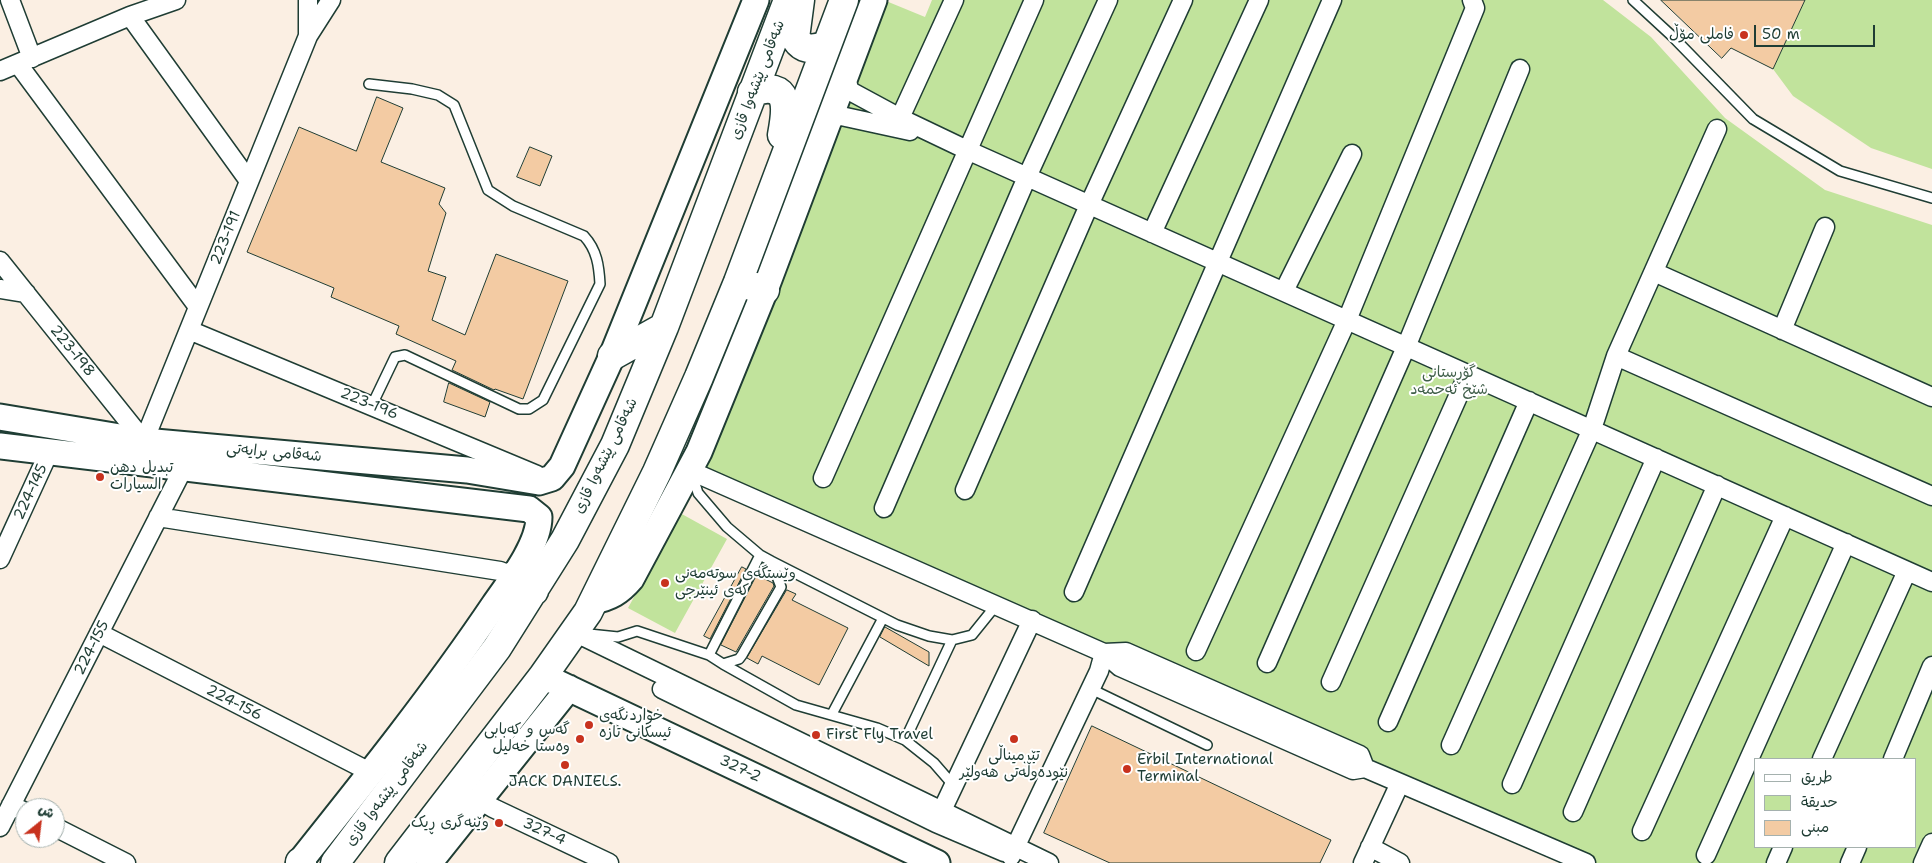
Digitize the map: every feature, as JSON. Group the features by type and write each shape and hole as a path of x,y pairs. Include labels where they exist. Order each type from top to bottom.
{"highway":[{"name":"شەقامی پێشەوا قازی","path":"335,863 497,648 523,584 565,540 615,445 664,327 788,0"},
{"path":"800,0 795,38 800,45 807,49 826,45"},
{"path":"399,863 543,676 593,601 679,425 738,282 844,0"},
{"path":"752,92 772,89 780,93 785,99 787,112 773,186"},
{"path":"738,282 765,290"},
{"path":"612,356 664,327"}],"street":[{"path":"10,0 25,61 198,307"},
{"path":"0,72 130,16 176,0"},
{"path":"308,0 308,36"},
{"path":"308,36 331,0"},
{"path":"548,479 558,473 562,466 612,356 756,0"},
{"path":"593,601 606,599 632,579 690,471 765,290 844,74 874,0"},
{"path":"900,118 954,0"},
{"path":"823,478 1034,0"},
{"path":"884,508 1027,177 1108,0"},
{"path":"965,490 1089,205 1183,0"},
{"path":"1152,232 1259,0"},
{"path":"1074,592 1332,0"},
{"path":"1196,650 1347,320 1475,8 1472,0"},
{"path":"130,16 249,181"},
{"name":"223-191","path":"144,441 308,36"},
{"path":"1267,663 1406,346 1520,69"},
{"path":"844,74 850,91 900,118 967,150 1932,582"},
{"path":"828,119 841,116 887,125 967,150"},
{"path":"1451,745 1592,429 1616,356 1717,129"},
{"path":"1284,292 1352,154"},
{"path":"1782,330 1825,227"},
{"name":"223-198","path":"0,261 144,441"},
{"path":"1654,272 1782,330 1930,391"},
{"path":"0,289 26,293"},
{"name":"223-196","path":"189,330 548,479"},
{"path":"1616,356 1932,496"},
{"path":"1331,682 1468,374"},
{"path":"1388,722 1529,401"},
{"name":"شەقامی برایەتی","path":"0,417 144,441 282,455 467,470 539,482 548,479"},
{"name":"شەقامی برایەتی","path":"0,446 529,509 539,517 523,584"},
{"name":"224-145","path":"0,559 49,452"},
{"path":"282,455 284,480"},
{"path":"1512,784 1656,458"},
{"name":"224-155","path":"23,798 99,633 183,469"},
{"path":"690,471 997,604 1104,653 1126,652 1360,755 1364,768 1586,863"},
{"path":"1573,812 1717,486"},
{"path":"1642,831 1785,516"},
{"path":"158,517 500,571 523,584 460,656 300,863"},
{"path":"1706,855 1846,543"},
{"path":"1822,758 1907,571"},
{"path":"939,817 1032,620"},
{"name":"224-156","path":"99,633 370,772"},
{"path":"571,636 754,736 939,817 1016,855 1049,863"},
{"path":"1016,855 1091,689 1104,653"},
{"path":"1893,758 1932,666"},
{"name":"327-2","path":"543,676 909,857 937,863"},
{"path":"429,863 568,688"},
{"path":"1400,783 1366,855 1400,863"},
{"name":"327-4","path":"480,800 601,861"},
{"name":"224-155","path":"0,827 15,812"},
{"path":"65,833 126,863"},
{"path":"1924,863 1932,843"},
{"path":"1776,863 1783,848"},
{"path":"1850,863 1857,848"}],"lane":[{"path":"1633,0 1672,36 1753,118 1840,171 1932,198"},
{"path":"369,84 412,89 438,95 454,105 488,190 513,206 584,236 592,245 599,266 600,284 542,400 529,409 519,409 405,355 395,357 372,405"},
{"path":"690,471 698,493 727,526 760,555 883,618 929,636 952,640 972,635 997,604"},
{"path":"709,655 760,555"},
{"path":"723,664 739,659 781,587 771,562"},
{"path":"832,714 883,618"},
{"path":"571,636 618,637 637,631 709,655 796,706 818,713 832,714 905,740 934,763 954,786"},
{"path":"905,740 952,640"},
{"path":"1091,689 1207,745"}],"green space":[{"name":"گۆڕستانی شێخ ئەحمەد","path":"932,0 1603,0 1651,37 1725,118 1825,190 1932,225 1932,863 1592,863 703,467 886,1 925,17"},
{"path":"1805,0 1932,0 1932,169 1871,148 1793,96 1773,69"},
{"path":"680,513 727,539 675,633 628,608"}],"building":[{"name":"فاملی مۆڵ","path":"1661,0 1805,0 1773,69 1731,48 1722,58"},
{"path":"377,97 403,108 381,162 445,188 439,204 446,213 428,271 446,277 432,320 465,335 496,254 568,281 523,399 494,390 452,370 456,361 396,334 399,326 331,297 334,288 247,252 299,127 356,151"},
{"path":"530,147 552,156 540,186 517,177"},
{"path":"449,383 490,402 485,417 444,402"},
{"path":"742,567 746,569 710,639 704,636"},
{"path":"757,575 773,583 774,586 736,652 721,645"},
{"path":"787,590 796,594 792,600 848,628 819,685 762,656 758,664 747,658"},
{"path":"885,627 929,652 929,666 880,637"},
{"name":"Erbil International Terminal","path":"1092,726 1331,840 1320,863 1110,863 1044,833"}],"place":[{"name":"فاملی مۆڵ","path":"1744,35"},
{"name":"تبديل دهن السيارات","path":"100,477"},
{"name":"وێستگەی سوتەمەنی کەی ئینێرجی","path":"665,583"},
{"name":"خواردنگەی ئیسکانی تازە","path":"589,725"},
{"name":"First Fly Travel","path":"816,735"},
{"name":"گەس و کەبابی وەستا خەلیل","path":"580,739"},
{"name":"تێرمیناڵی نێودەوڵەتی هەولێر","path":"1014,739"},
{"name":"JACK DANIELS.","path":"565,765"},
{"name":"Erbil International Terminal","path":"1127,769"},
{"name":"وێنەگری ڕیک","path":"499,823"}]}
